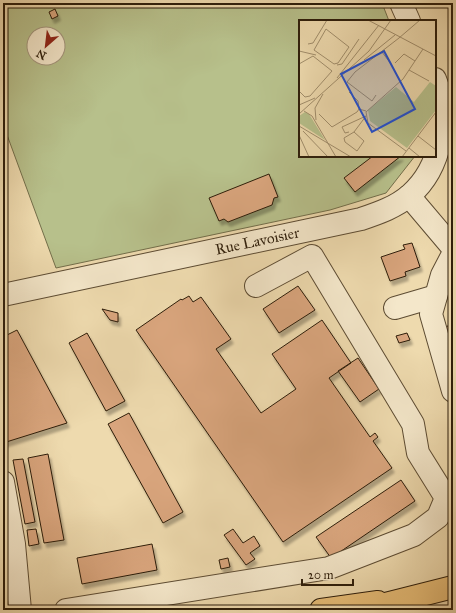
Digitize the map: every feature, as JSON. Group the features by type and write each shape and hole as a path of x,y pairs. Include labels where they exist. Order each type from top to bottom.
{"main road":[{"path":"362,610 453,587"},
{"path":"321,610 409,598"}],"street":[{"path":"401,3 409,20"},
{"name":"Rue Lavoisier","path":"3,295 361,219 394,207 409,196 426,176 447,156 441,132 442,104 436,82"},
{"path":"409,196 453,248"},
{"path":"453,254 442,275 431,314 453,391"},
{"path":"66,610 329,568 414,535 438,517 446,498 418,454 413,424 312,256 256,286"},
{"path":"395,308 436,296"},
{"path":"3,482 9,546 20,610"}],"green space":[{"path":"3,3 382,3 389,20 299,20 299,157 414,157 386,193 330,210 56,268 3,124"}],"building":[{"path":"55,9 58,16 52,19 49,12"},
{"path":"372,157 400,157 355,192 344,178"},
{"path":"269,174 278,197 274,198 272,205 228,222 224,219 219,221 209,198"},
{"path":"412,243 420,267 405,272 406,276 390,281 381,257 405,249 403,245"},
{"path":"298,286 315,310 279,333 263,309"},
{"path":"189,296 193,302 201,297 231,339 216,349 261,413 296,389 272,354 322,320 351,363 329,378 370,437 375,433 378,437 373,441 392,468 283,542 136,330 181,299 182,300"},
{"path":"102,309 118,313 118,322 110,320"},
{"path":"453,324 453,373 440,329"},
{"path":"3,327 7,335 17,330 67,423 3,443"},
{"path":"87,333 125,401 106,411 69,343"},
{"path":"407,333 410,340 399,343 396,336"},
{"path":"358,358 379,389 360,402 338,371"},
{"path":"129,413 183,512 163,523 108,424"},
{"path":"48,454 64,540 44,543 28,458"},
{"path":"23,459 35,522 25,524 13,460"},
{"path":"401,480 415,501 331,558 316,537"},
{"path":"36,529 39,544 29,546 27,530"},
{"path":"233,529 243,543 254,536 260,546 250,553 255,559 246,565 224,535"},
{"path":"152,544 157,570 82,584 77,558"},
{"path":"228,558 230,567 221,569 219,560"}]}
